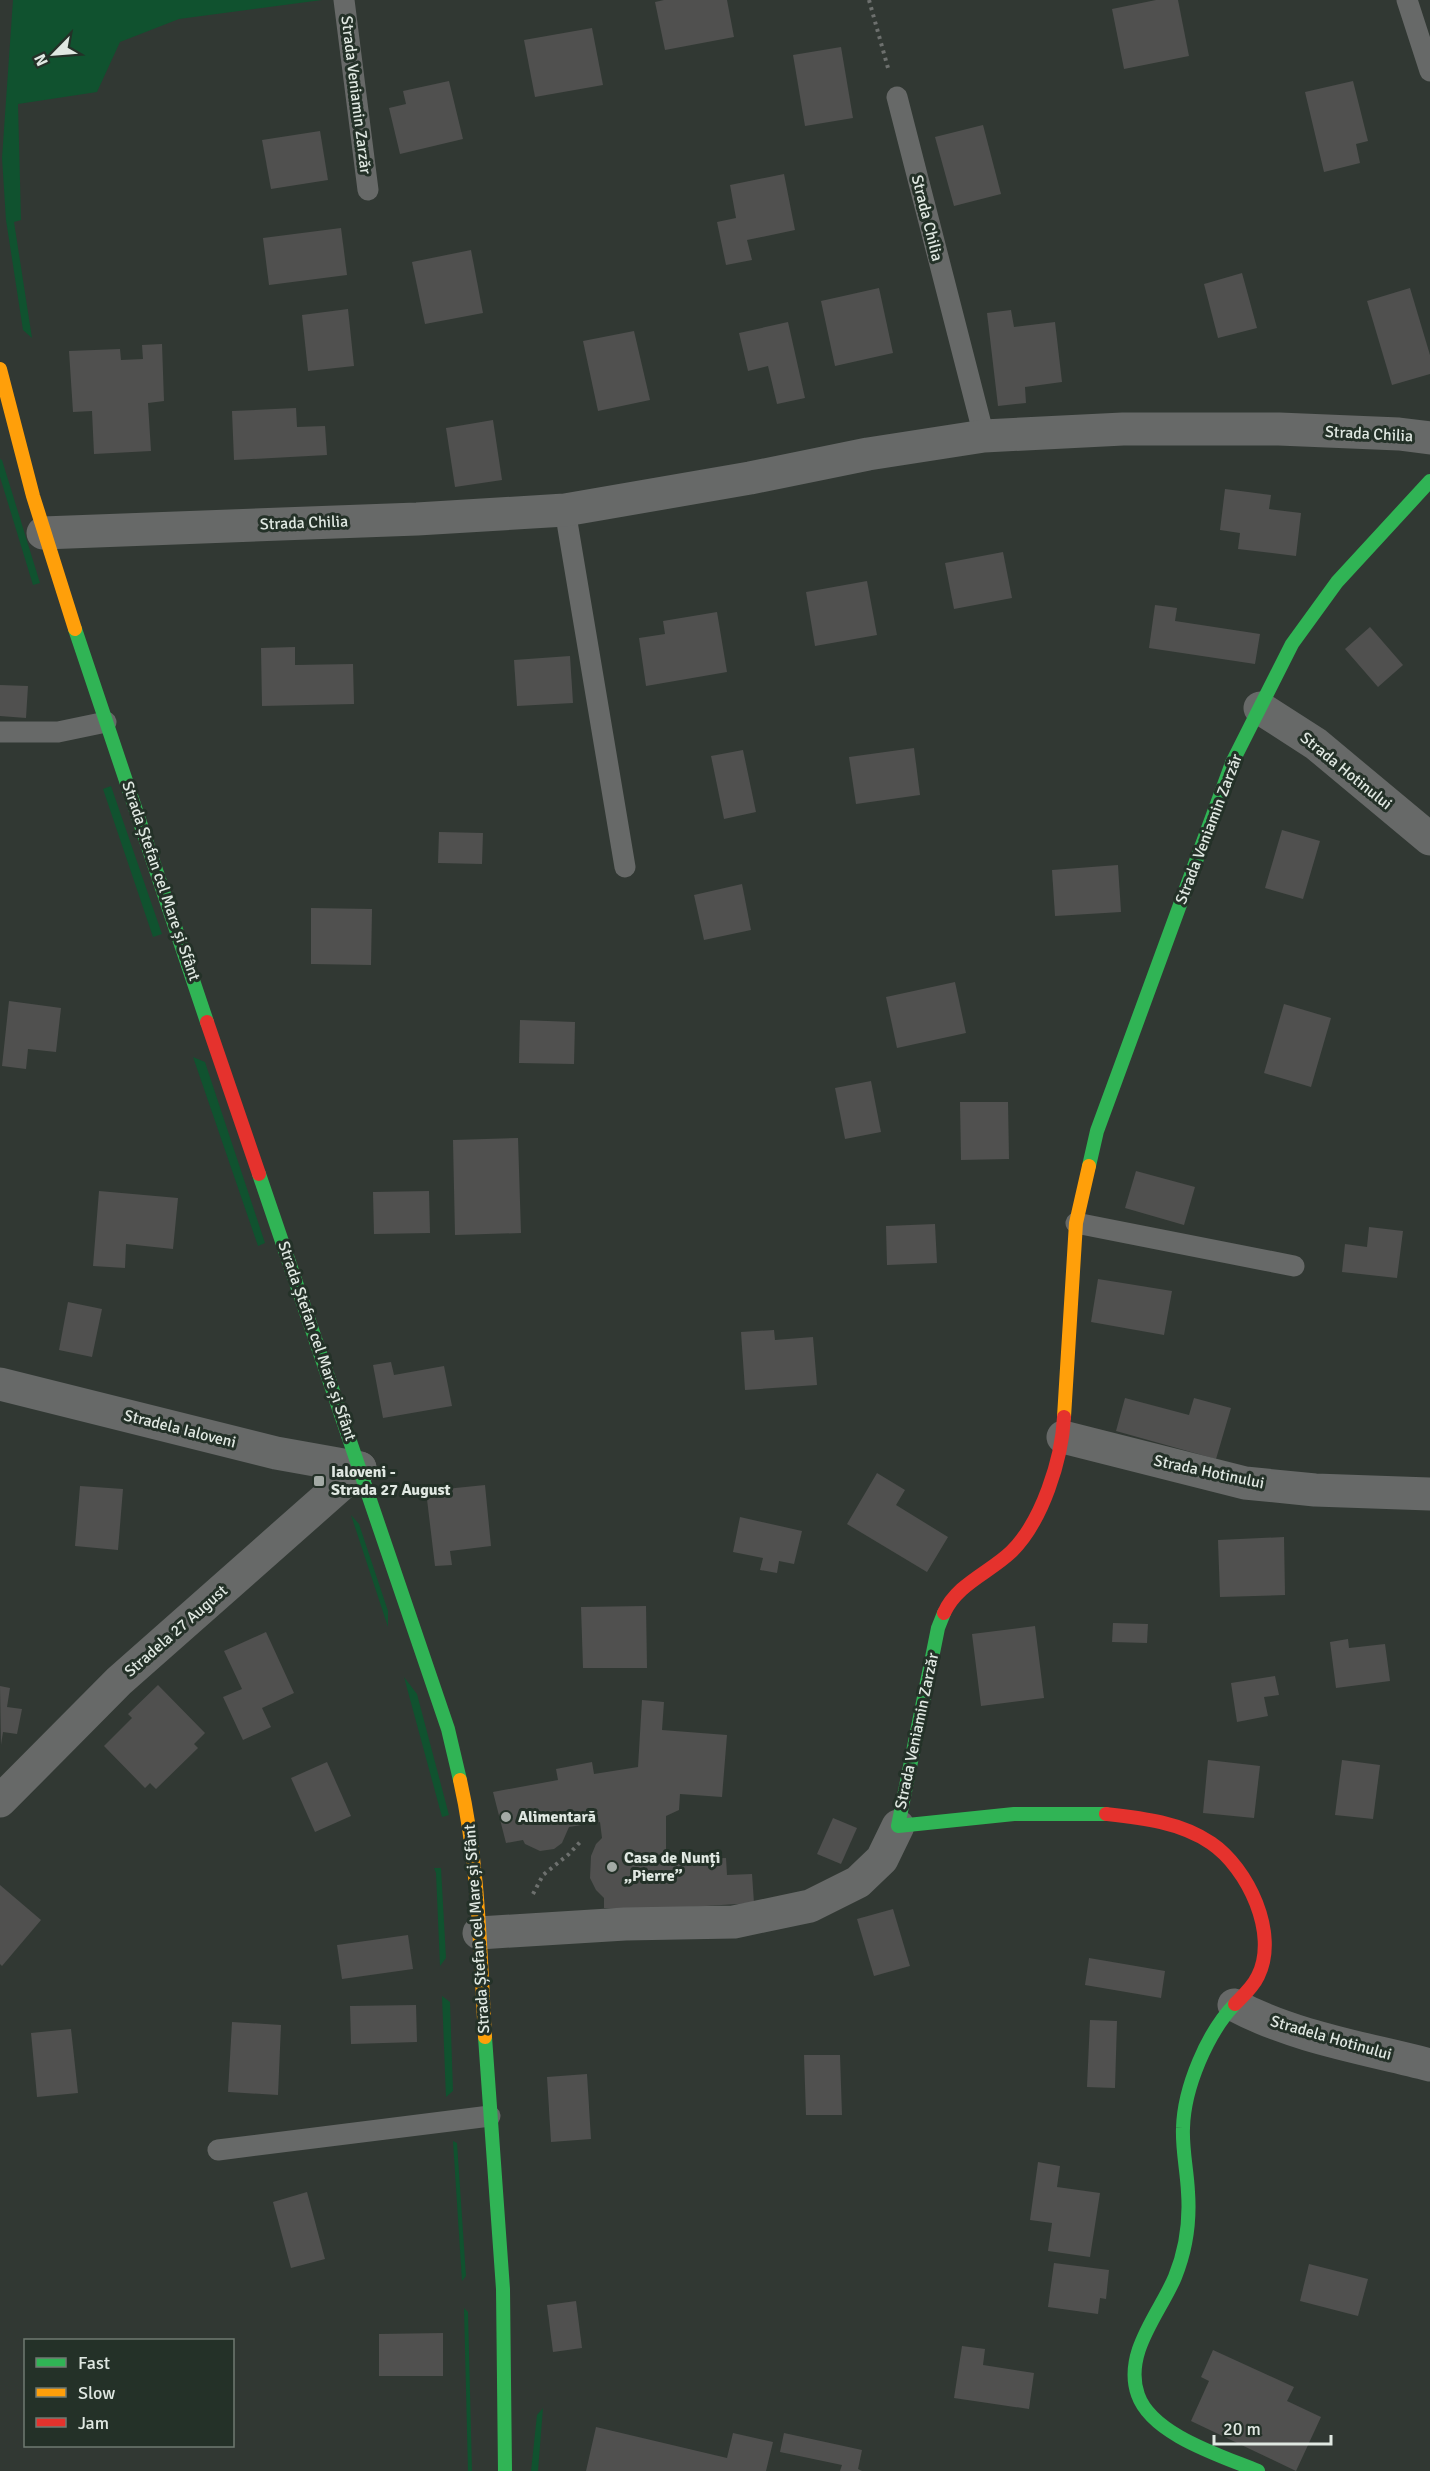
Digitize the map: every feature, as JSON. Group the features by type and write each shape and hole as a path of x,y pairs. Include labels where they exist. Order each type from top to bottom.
{"street":[{"name":"Strada Ștefan cel Mare și Sfânt","path":"0,369 12,423 43,533 448,1729 467,1811 475,1871 503,2289 505,2471"},
{"name":"Strada Chilia","path":"43,533 417,519 565,510 750,478 868,454 984,436 1123,429 1279,429 1399,434 1430,438"},
{"name":"Strada Veniamin Zarzăr","path":"1258,2471 1166,2428 1149,2415 1138,2399 1135,2364 1140,2348 1168,2296 1183,2254 1188,2221 1188,2191 1183,2164 1181,2130 1186,2104 1218,2024 1258,1982 1265,1953 1266,1928 1258,1904 1238,1872 1210,1842 1178,1826 1141,1817 1088,1813 995,1815 898,1826 938,1628 947,1607 963,1587 1011,1552 1026,1534 1048,1490 1063,1437 1076,1223 1097,1131 1232,763 1293,644 1337,582 1430,481"},
{"name":"Strada Hotinului","path":"1260,708 1316,744 1430,839"},
{"name":"Stradela Ialoveni","path":"0,1384 276,1453 360,1468"},
{"name":"Strada Hotinului","path":"1063,1437 1245,1483 1315,1490 1430,1494"},
{"name":"Stradela 27 August","path":"0,1801 119,1681 360,1468"},
{"path":"478,1934 626,1924 734,1922 810,1906 858,1882 882,1859 898,1826"},
{"name":"Stradela Hotinului","path":"1234,2005 1257,2017 1293,2030 1430,2065"}],"lane":[{"name":"Strada Veniamin Zarzăr","path":"344,0 368,190"},
{"path":"1407,0 1430,71"},
{"name":"Strada Chilia","path":"897,97 984,436"},
{"path":"565,510 625,867"},
{"path":"0,732 58,732 106,722"},
{"path":"1076,1223 1294,1266"},
{"path":"218,2150 490,2116"}],"path":[{"path":"869,0 897,97"},
{"path":"512,1931 543,1875 581,1841"}],"green space":[{"path":"13,0 322,0 179,19 120,42 97,92 18,104 21,220 14,222 32,338 23,330 6,220 2,158"},
{"path":"0,459 40,583 33,585 0,477"},
{"path":"111,786 162,934 153,937 103,789"},
{"path":"193,1057 205,1062 265,1243 258,1246"},
{"path":"351,1515 359,1524 388,1611 388,1627"},
{"path":"404,1677 417,1694 449,1815 442,1817"},
{"path":"434,1868 441,1868 446,1958 440,1966 436,1873"},
{"path":"442,1996 450,2002 453,2091 446,2097"},
{"path":"453,2141 457,2143 466,2276 462,2281"},
{"path":"464,2308 468,2312 472,2471 468,2471"},
{"path":"543,2408 538,2471 531,2471 537,2415"}],"building":[{"path":"727,0 734,37 665,50 655,2"},
{"path":"1156,0 1178,0 1189,56 1124,69 1112,9"},
{"path":"592,28 603,85 535,97 524,40"},
{"path":"841,47 853,118 805,126 793,55"},
{"path":"449,81 463,139 400,154 389,108 406,104 403,91"},
{"path":"1353,81 1368,141 1356,144 1360,163 1324,172 1305,92"},
{"path":"983,125 1001,194 954,206 935,137"},
{"path":"320,131 328,180 271,189 262,140"},
{"path":"784,174 795,230 747,240 752,260 726,265 717,222 736,218 730,185"},
{"path":"341,228 347,275 269,285 263,238"},
{"path":"471,250 483,313 425,324 412,262"},
{"path":"1242,273 1257,328 1218,338 1204,284"},
{"path":"879,288 893,353 835,366 821,301"},
{"path":"1410,288 1430,355 1430,374 1392,385 1367,301"},
{"path":"348,309 354,366 308,371 302,315"},
{"path":"1011,310 1014,327 1055,322 1062,382 1025,387 1026,403 998,406 987,313"},
{"path":"788,322 805,398 777,404 768,366 748,371 739,333"},
{"path":"634,331 650,400 598,411 583,341"},
{"path":"162,344 164,401 148,403 151,451 94,454 92,411 73,412 69,351 120,349 121,360 143,359 142,345"},
{"path":"296,408 297,427 325,426 327,455 234,460 232,411"},
{"path":"493,420 502,480 455,487 446,428"},
{"path":"1225,489 1271,495 1269,509 1301,513 1296,556 1238,549 1240,533 1220,530"},
{"path":"1003,552 1012,598 954,609 945,563"},
{"path":"867,581 877,635 815,646 806,592"},
{"path":"1155,605 1177,608 1175,621 1260,634 1255,664 1149,648"},
{"path":"717,612 727,672 646,686 639,638 665,634 663,621"},
{"path":"1370,627 1403,665 1378,687 1345,649"},
{"path":"295,647 295,665 353,664 354,704 262,706 261,648"},
{"path":"570,656 573,703 517,706 514,660"},
{"path":"0,685 28,686 26,718 0,716"},
{"path":"914,748 920,795 856,804 849,757"},
{"path":"743,750 756,812 724,819 711,756"},
{"path":"1282,830 1320,841 1303,899 1265,888"},
{"path":"439,832 483,833 482,864 438,863"},
{"path":"1118,865 1121,912 1055,916 1052,870"},
{"path":"742,884 751,930 704,940 694,895"},
{"path":"311,908 372,909 371,965 311,964"},
{"path":"955,982 966,1033 897,1048 886,997"},
{"path":"9,1001 61,1008 56,1052 28,1049 26,1069 2,1066"},
{"path":"1284,1004 1331,1018 1311,1087 1264,1073"},
{"path":"520,1020 575,1022 574,1064 519,1063"},
{"path":"871,1081 881,1132 845,1139 835,1088"},
{"path":"960,1102 1008,1102 1009,1159 961,1160"},
{"path":"518,1138 521,1233 455,1235 453,1140"},
{"path":"1136,1171 1195,1187 1184,1225 1125,1208"},
{"path":"99,1191 178,1198 173,1249 126,1244 125,1268 93,1266"},
{"path":"429,1191 430,1233 374,1234 373,1192"},
{"path":"935,1224 937,1263 887,1265 886,1226"},
{"path":"1369,1227 1403,1231 1397,1278 1342,1272 1345,1244 1367,1247"},
{"path":"1098,1279 1172,1291 1164,1335 1091,1322"},
{"path":"68,1302 102,1309 92,1357 59,1350"},
{"path":"774,1330 775,1340 813,1337 817,1385 745,1390 741,1332"},
{"path":"391,1362 394,1375 444,1366 452,1406 383,1418 373,1365"},
{"path":"1125,1398 1189,1415 1194,1398 1231,1408 1216,1459 1116,1431"},
{"path":"877,1473 905,1490 896,1505 948,1537 927,1572 847,1524"},
{"path":"485,1485 491,1546 450,1551 452,1565 435,1566 426,1491"},
{"path":"80,1486 123,1489 118,1550 75,1546"},
{"path":"740,1517 802,1531 794,1564 779,1561 777,1573 760,1570 763,1558 733,1552"},
{"path":"1284,1537 1285,1595 1220,1597 1218,1540"},
{"path":"646,1606 647,1668 583,1668 581,1607"},
{"path":"1113,1623 1148,1624 1147,1643 1112,1642"},
{"path":"1035,1626 1044,1698 981,1706 972,1634"},
{"path":"266,1632 294,1693 262,1708 271,1727 243,1740 223,1697 242,1689 224,1651"},
{"path":"1348,1639 1349,1648 1385,1644 1390,1681 1336,1688 1330,1642"},
{"path":"1275,1676 1279,1695 1264,1697 1268,1716 1237,1722 1231,1683"},
{"path":"158,1685 205,1733 194,1744 198,1748 156,1789 150,1783 145,1788 104,1746 132,1718 128,1714"},
{"path":"0,1686 10,1688 7,1707 22,1709 17,1734 3,1732 1,1745"},
{"path":"642,1700 664,1702 662,1730 727,1735 722,1797 680,1794 679,1810 666,1816 666,1860 726,1858 727,1875 752,1874 754,1903 657,1909 604,1908 604,1898 596,1890 590,1878 591,1856 596,1844 602,1838 600,1822 569,1827 562,1843 554,1849 540,1851 525,1844 523,1840 506,1843 493,1792 558,1780 556,1769 592,1762 594,1774 638,1767"},
{"path":"1208,1760 1260,1766 1254,1818 1203,1813"},
{"path":"1342,1760 1380,1765 1373,1819 1335,1815"},
{"path":"327,1762 351,1816 315,1832 291,1778"},
{"path":"833,1818 857,1828 841,1864 817,1854"},
{"path":"0,1885 41,1920 2,1966 0,1964"},
{"path":"893,1909 910,1966 874,1976 857,1919"},
{"path":"408,1935 413,1969 342,1979 337,1945"},
{"path":"1089,1958 1165,1971 1161,1998 1085,1985"},
{"path":"416,2005 417,2042 351,2044 350,2006"},
{"path":"1090,2020 1117,2021 1115,2088 1087,2087"},
{"path":"232,2022 281,2025 278,2095 228,2092"},
{"path":"71,2029 78,2093 37,2097 31,2033"},
{"path":"804,2055 840,2055 842,2115 806,2115"},
{"path":"587,2074 591,2139 551,2142 547,2077"},
{"path":"1038,2162 1060,2166 1057,2187 1100,2193 1090,2257 1048,2251 1052,2223 1030,2220"},
{"path":"307,2192 325,2259 291,2268 273,2202"},
{"path":"1054,2263 1109,2270 1106,2299 1100,2298 1098,2314 1048,2307"},
{"path":"1309,2264 1368,2279 1358,2316 1300,2301"},
{"path":"576,2301 582,2348 553,2352 547,2305"},
{"path":"443,2333 443,2376 379,2376 379,2334"},
{"path":"962,2346 985,2349 983,2365 1034,2373 1029,2409 954,2398"},
{"path":"1213,2350 1294,2387 1287,2401 1321,2417 1296,2471 1191,2421 1209,2381 1201,2377"},
{"path":"596,2427 727,2458 733,2433 773,2442 766,2471 586,2471"},
{"path":"784,2433 862,2450 858,2469 862,2471 840,2471 842,2465 780,2452"}],"traffic: fast":[{"path":"1089,1166 1097,1131 1232,763 1292,644 1337,582 1430,481"},
{"path":"75,629 207,1022"},
{"path":"259,1174 448,1729 460,1780"},
{"path":"944,1613 938,1628 898,1826 1014,1814 1106,1814"},
{"path":"1235,2004 1215,2030 1207,2045 1188,2096 1183,2128 1188,2203 1188,2224 1184,2246 1175,2277 1139,2349 1135,2364 1135,2379 1138,2395 1146,2409 1158,2422 1173,2433 1208,2451 1258,2471"},
{"path":"485,2037 503,2289 505,2471"}],"traffic: slow":[{"path":"0,369 33,496 75,629"},
{"path":"1064,1417 1076,1223 1089,1166"},
{"path":"460,1780 475,1876 485,2037"}],"traffic: jam":[{"path":"207,1022 259,1174"},
{"path":"944,1613 965,1586 1011,1552 1032,1524 1055,1470 1064,1417"},
{"path":"1106,1814 1147,1819 1187,1830 1211,1843 1237,1868 1256,1903 1265,1941 1264,1959 1258,1976 1251,1988 1235,2004"}],"place":[{"name":"Ialoveni - Strada 27 August","path":"319,1481"},
{"name":"Alimentară","path":"506,1817"},
{"name":"Casa de Nunți „Pierre”","path":"612,1867"}]}
